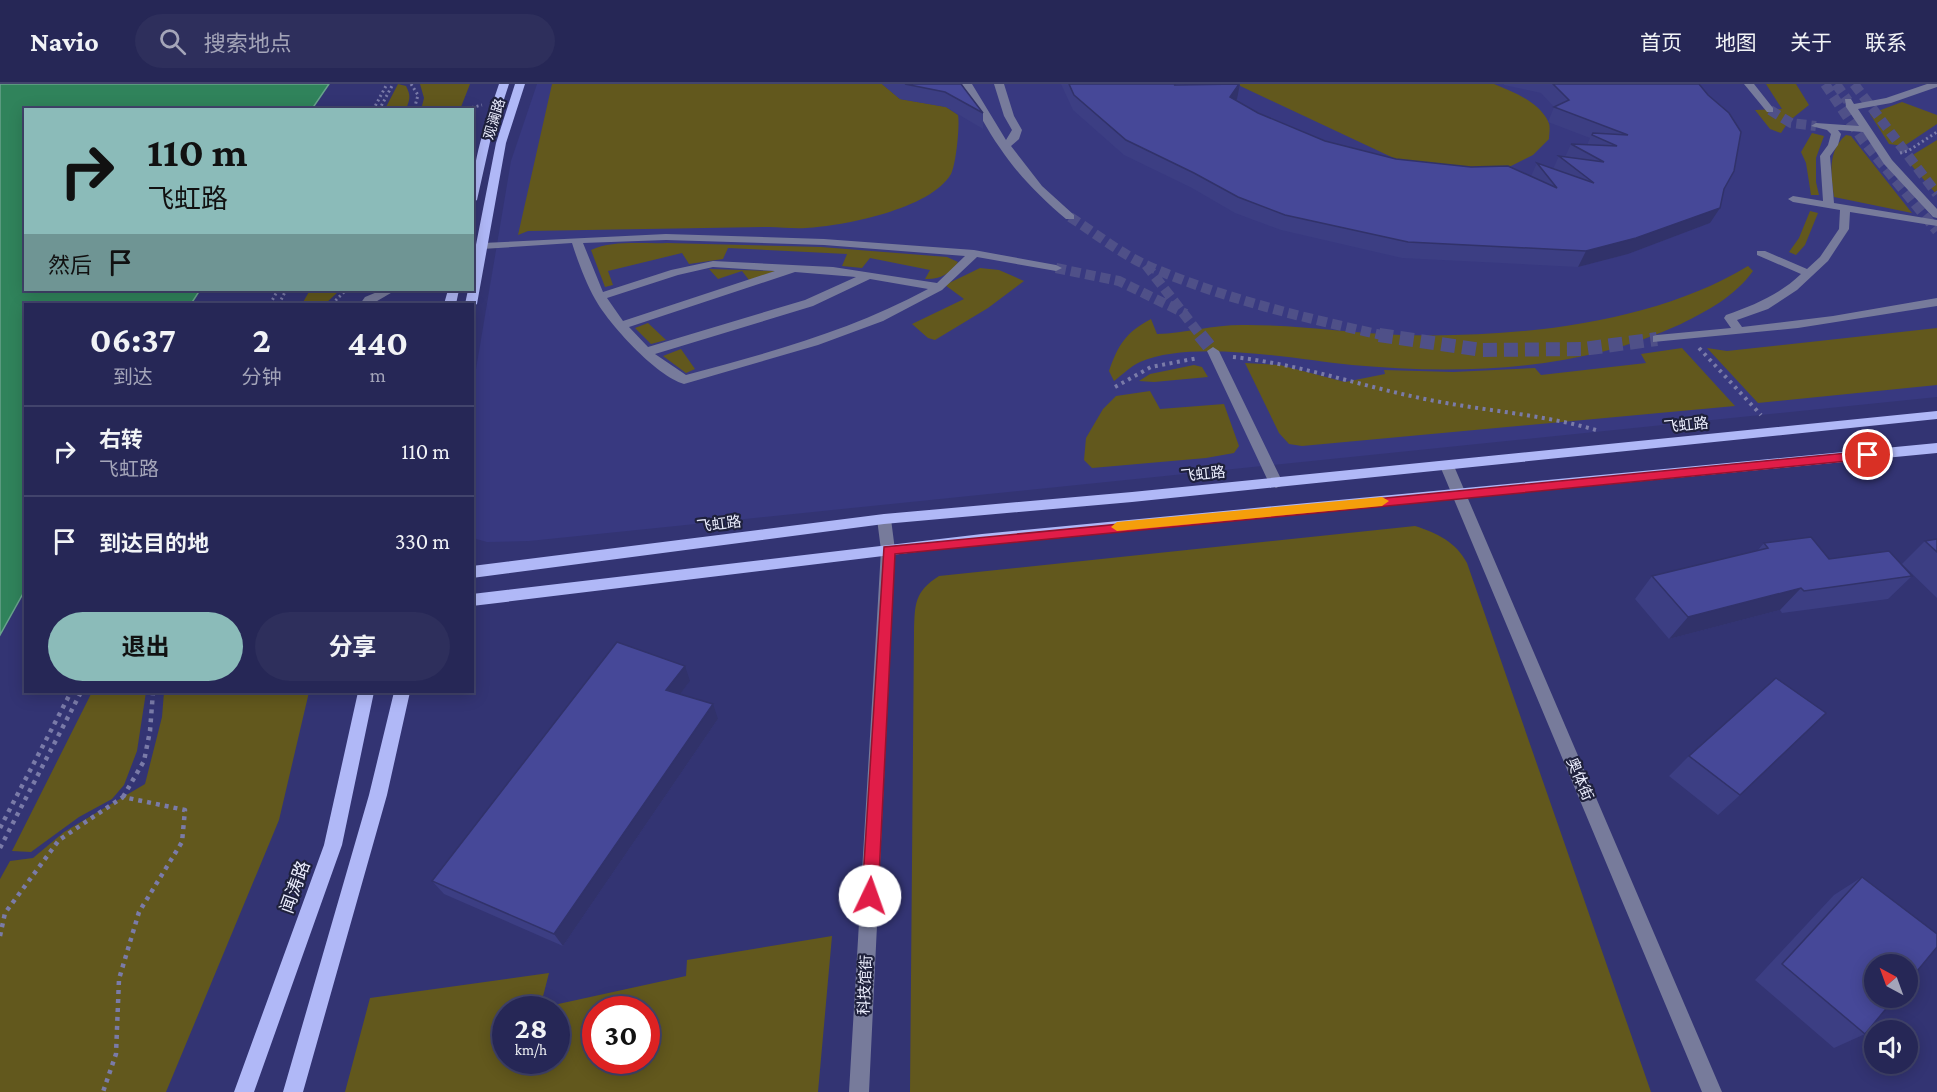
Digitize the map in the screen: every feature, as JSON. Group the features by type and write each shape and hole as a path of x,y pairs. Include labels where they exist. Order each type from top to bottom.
{"main road":[{"name":"观澜路","path":"474,191 485,142 504,84"},
{"name":"观澜路","path":"474,288 501,142 520,84"},
{"name":"飞虹路","path":"474,572 884,519 1275,483 1937,416"},
{"path":"474,600 888,550 1937,448"},
{"name":"闻涛路","path":"244,1092 333,845 366,693"},
{"path":"293,1092 378,795 402,693"}],"street":[{"path":"967,84 1004,147 1023,172 1048,200 1070,216"},
{"path":"999,84 1009,116 1017,130 1015,137 1004,147"},
{"path":"1749,84 1770,110"},
{"path":"1936,84 1888,101 1849,104 1885,158 1937,215"},
{"path":"1816,126 1866,129"},
{"path":"1829,205 1825,156 1833,145 1836,134 1830,127"},
{"path":"1793,199 1937,223"},
{"path":"1739,331 1730,318 1764,306 1792,288 1824,259 1844,229 1845,208"},
{"path":"482,246 666,237 824,242 974,253 1056,268"},
{"path":"577,240 582,263 599,297 620,326 647,352 684,380 770,357 859,326 939,287 974,253"},
{"path":"1761,253 1808,273"},
{"path":"599,297 675,272 713,264 796,267 870,275 939,287"},
{"path":"620,326 796,267"},
{"path":"647,352 809,303 870,275"},
{"path":"367,303 388,291"},
{"path":"1657,339 1887,312 1937,302"},
{"path":"1214,353 1275,483"},
{"name":"奥体街","path":"1447,466 1712,1092"},
{"name":"科技馆街","path":"860,1092 888,550 884,519"}],"path":[{"path":"374,108 387,84"},
{"path":"381,108 393,84"},
{"path":"411,84 418,94 414,108"},
{"path":"470,108 482,105"},
{"path":"1885,158 1908,151 1937,132"},
{"path":"333,303 345,291"},
{"path":"1687,336 1761,415"},
{"path":"1115,387 1151,367 1214,353 1269,360 1430,400 1572,422 1596,430"},
{"path":"0,828 70,693"},
{"path":"0,848 80,693"},
{"path":"0,936 5,913 59,840 123,797 144,761 150,731 153,693"},
{"path":"104,1092 116,1054 119,979 140,912 182,842 185,810 123,797"}],"shaded area":[{"path":"0,84 329,84 313,108 24,108 24,291 199,291 192,303 24,303 24,592 0,635"},
{"path":"398,84 406,86 409,92 406,108 386,108"},
{"path":"420,84 470,84 461,107 422,108 424,98"},
{"path":"537,84 1937,84 1937,397 529,541 487,542 474,538 474,381 511,161"},
{"path":"552,84 882,84 900,99 946,107 958,115 954,162 951,174 941,186 925,197 885,213 841,224 801,228 528,231 518,235"},
{"path":"1236,84 1494,84 1524,98 1544,114 1550,128 1549,139 1533,155 1509,167 1432,176"},
{"path":"1766,84 1796,84 1809,105 1789,121 1781,133 1770,129 1755,110 1782,109"},
{"path":"1902,102 1937,115 1937,124 1904,146 1889,144 1870,114"},
{"path":"1812,133 1824,136 1816,158 1816,182 1819,195 1811,195 1806,163 1801,152"},
{"path":"1846,135 1851,136 1912,213 1834,197 1831,172 1833,156 1840,141"},
{"path":"1937,140 1937,195 1906,159"},
{"path":"1810,211 1818,213 1805,245 1796,255 1789,252 1799,238"},
{"path":"618,244 821,247 947,257 958,262 944,275 925,279 930,270 870,258 862,268 842,266 847,254 728,248 723,259 689,264 682,253 608,271 613,285 605,287 591,250"},
{"path":"1748,266 1753,271 1730,295 1681,324 1642,340 1602,352 1562,360 1478,369 1394,368 1215,351 1162,355 1140,362 1114,381 1109,371 1124,340 1135,329 1151,319 1157,334 1235,325 1285,326 1401,335 1488,334 1534,330 1625,315 1710,286"},
{"path":"980,268 999,270 1024,281 988,308 935,340 928,338 912,324 964,299 945,285"},
{"path":"709,269 776,271 749,280 742,271 718,279"},
{"path":"309,291 339,291 326,303 303,303"},
{"path":"648,323 666,340 651,344 635,328"},
{"path":"1937,328 1937,385 1758,403 1707,348 1727,351"},
{"path":"1682,348 1735,406 1302,446 1289,444 1279,433 1245,363 1280,365 1345,382 1385,374 1384,370 1453,372 1535,368 1541,375 1646,363 1641,354"},
{"path":"681,349 695,369 686,373 663,356"},
{"path":"1194,365 1202,367 1208,377 1154,382 1139,381 1150,374"},
{"path":"1150,391 1160,409 1224,404 1239,446 1234,453 1206,458 1092,468 1084,460 1086,438 1103,409 1116,396"},
{"path":"1415,526 1445,539 1457,549 1467,563 1651,1092 910,1092 914,632 916,606 920,593 939,576"},
{"path":"91,693 146,693 137,751 124,785 112,799 79,817 31,852 12,851"},
{"path":"164,693 309,693 279,820 166,1092 0,1092 0,879 10,861 33,858 64,832 145,784 162,717"},
{"path":"832,936 818,1092 345,1092 370,998 549,973 543,996 492,996 492,1074 570,1074 570,1001 582,999 582,1074 660,1074 660,996 595,996 686,976 687,960"}],"building":[{"path":"905,84 961,84 983,113 945,92"},
{"path":"1069,84 1239,84 1230,97 1258,113 1325,141 1396,159 1471,167 1508,166 1557,188 1537,163 1594,183 1559,156 1604,162 1571,144 1617,146 1592,135 1593,133 1628,135 1554,107 1569,100 1553,84 1699,84 1729,113 1741,132 1734,171 1724,189 1720,208 1636,238 1586,251 1408,242 1285,215 1238,197 1126,140 1074,95"},
{"path":"1811,537 1829,559 1889,551 1912,576 1804,591 1801,588 1688,617 1652,576 1768,548 1764,543"},
{"path":"1937,539 1937,552 1925,541"},
{"path":"617,642 685,666 666,690 713,704 554,934 432,881"},
{"path":"1776,678 1826,713 1740,795 1689,756"},
{"path":"1862,877 1937,934 1937,947 1918,970 1918,954 1864,954 1864,1008 1887,1008 1877,1020 1864,1020 1864,1033 1782,964"}],"tunnel":[{"path":"1825,84 1864,142 1937,231"},
{"path":"1836,84 1848,101"},
{"path":"1854,84 1937,194"},
{"path":"1770,110 1791,123 1816,126"},
{"path":"1070,217 1128,256 1146,265"},
{"path":"1146,265 1177,278 1265,307 1386,336"},
{"path":"1146,265 1183,312"},
{"path":"1056,268 1119,281 1183,312"},
{"path":"1183,312 1201,336"},
{"path":"1200,335 1213,351"},
{"path":"1379,335 1482,350 1583,349 1657,339"}],"slow traffic":[{"path":"1117,527 1382,501"}],"route":[{"path":"870,896 888,550 981,539 1868,455"}]}
